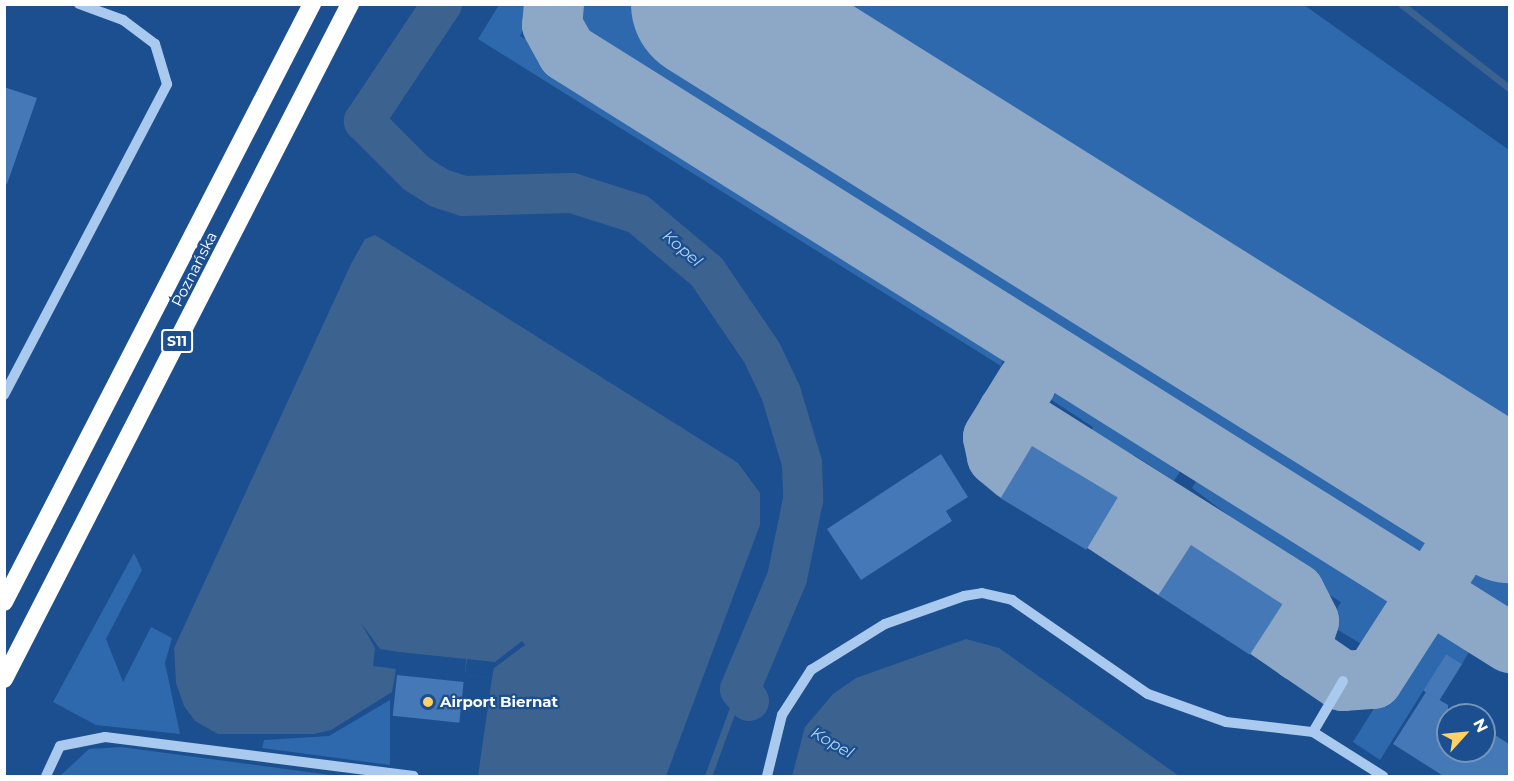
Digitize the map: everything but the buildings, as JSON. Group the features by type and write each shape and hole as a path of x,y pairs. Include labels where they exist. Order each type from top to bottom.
{"highway":[{"name":"Poznańska","path":"4,602 312,4"},
{"name":"Poznańska","path":"4,679 350,4"}],"street":[{"path":"4,395 167,84 155,44 123,20 80,4"},
{"path":"767,777 774,737 790,698 827,657 885,624 982,593 1012,600 1172,706 1226,722 1314,732 1383,777"},
{"path":"1314,732 1343,681"},
{"path":"46,777 60,746 88,738 123,738 414,777"}],"shaded area":[{"path":"570,4 652,5 1451,506 1456,527 1431,566 1418,568 577,41"},
{"path":"499,5 538,5 520,36 1008,341 1001,366 478,39"},
{"path":"772,5 1304,5 1509,150 1509,468"},
{"path":"1070,380 1182,452 1184,465 1174,481 1134,455 1126,467 1038,411 1045,404 1090,433 1093,427 1050,399"},
{"path":"1213,472 1404,591 1407,605 1382,646 1368,648 1328,624 1341,602 1221,528 1228,515 1192,488 1199,476"},
{"path":"1499,535 1509,542 1509,626 1458,594 1455,579 1479,541"},
{"path":"134,553 142,570 106,639 123,682 151,627 172,638 165,663 180,734 96,725 53,702"},
{"path":"1443,617 1469,633 1472,647 1462,664 1446,654 1380,760 1353,742 1419,636 1427,640 1423,631 1430,620"},
{"path":"390,700 390,765 262,748 264,740 329,736"},
{"path":"121,747 338,776 60,776 89,749"}],"water":[{"path":"375,235 738,463 760,493 760,525 666,776 478,776 492,678 465,675 466,659 399,652 392,692 331,730 314,734 218,734 195,721 184,706 176,683 174,648 351,264 365,239"},
{"path":"966,639 999,648 1179,776 792,776 805,727 833,694 856,678"}],"pier":[{"path":"361,623 380,649 399,652 397,669 373,666 375,648"},
{"path":"522,641 525,645 494,668 492,678 465,675 467,659 495,662"}],"waterway":[{"name":"Kopel","path":"442,4 364,121 417,174 439,188 464,196 572,193 638,214 707,272 762,353 781,393 802,463 803,500 787,578 740,689 749,701"},
{"path":"1401,4 1510,89"},
{"path":"708,776 740,689"}],"taxiway":[{"path":"554,4 552,25 567,52 1510,643"},
{"path":"1016,472 997,456 993,437 1027,382"},
{"path":"1008,412 1295,593 1309,621 1299,651"},
{"path":"1267,629 1343,681 1373,679 1491,496"},
{"path":"1104,523 1175,570"}],"runway":[{"path":"707,4 1510,507"}],"place":[{"name":"Airport Biernat","path":"428,702"}]}
